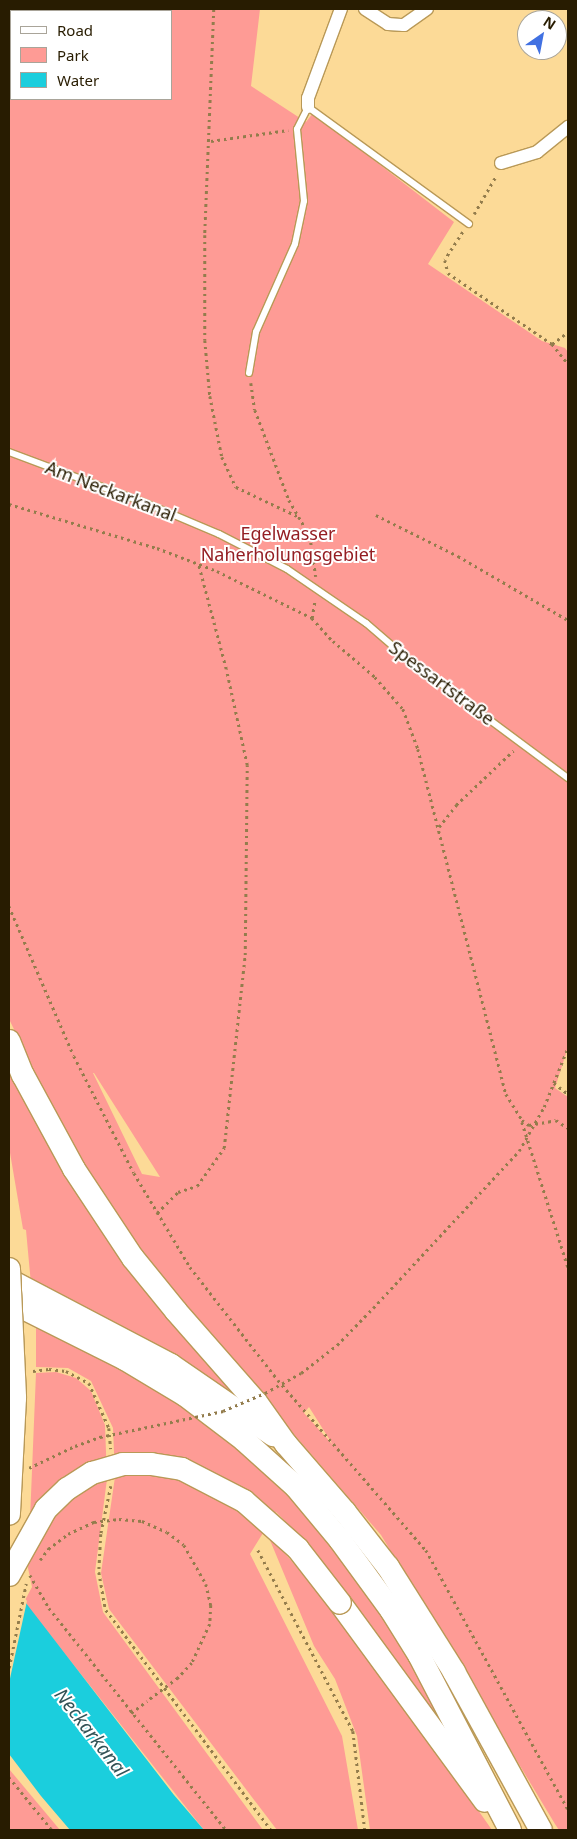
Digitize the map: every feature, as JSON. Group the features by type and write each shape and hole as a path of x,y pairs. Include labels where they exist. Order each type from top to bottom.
{"highway":[{"path":"9,1041 49,1124 99,1209 170,1304 256,1402 286,1444 388,1567 454,1672 541,1830"},
{"path":"9,1269 15,1398 9,1514"},
{"path":"9,1280 171,1365 286,1444"},
{"path":"9,1301 125,1360 184,1395 244,1440 296,1487 340,1540 391,1610 424,1664 508,1830"},
{"path":"18,1573 46,1509 67,1488 92,1474 123,1464 151,1464 182,1470 244,1501 298,1549 508,1830"}],"street":[{"path":"308,107 308,98 341,9"},
{"path":"365,9 388,24 404,25 427,9"},
{"path":"501,163 537,152 568,127"}],"lane":[{"path":"249,373 256,332 295,244 304,201 297,129 308,107 469,224"},
{"name":"Am Neckarkanal","path":"9,452 219,534 267,557 317,588"},
{"name":"Spessartstraße","path":"317,588 568,778"}],"path":[{"path":"214,9 211,141 204,235 205,340 210,396 222,457 236,487 297,516"},
{"path":"211,141 297,129"},
{"path":"501,163 491,187 445,260 448,273 552,344 568,364"},
{"path":"552,344 568,332"},
{"path":"249,373 255,410 297,516 310,536 317,588 312,618"},
{"path":"9,504 198,563 312,618 332,641 375,677 402,709 418,748 506,1094 522,1120 528,1135 568,1266"},
{"path":"376,515 458,556 568,620"},
{"path":"157,1213 178,1192 197,1186 224,1148 245,955 247,765 226,669 198,563"},
{"path":"439,827 456,805 522,744"},
{"path":"9,906 74,1056 157,1213 190,1267 245,1339 426,1550 568,1809"},
{"path":"25,1471 75,1446 128,1430 223,1411 265,1393 301,1373 336,1344 373,1308 519,1152 535,1125 568,1047"},
{"path":"554,1083 568,1094"},
{"path":"522,1120 535,1125 556,1120 568,1128"},
{"path":"49,1369 66,1371 89,1384 109,1428 111,1459"},
{"path":"112,1478 100,1553 101,1592 106,1610 271,1830"},
{"path":"38,1564 48,1549 68,1534 94,1522 119,1519 142,1521 167,1532 184,1545 206,1584 211,1605 210,1624 192,1663 178,1678 131,1713"},
{"path":"258,1550 353,1731 365,1830"},
{"path":"9,1668 24,1589 33,1571"},
{"path":"18,1573 50,1608 131,1713 226,1830"},
{"path":"9,1777 52,1830"}],"green space":[{"name":"Egelwasser Naherholungsgebiet","path":"9,9 260,9 251,86 306,122 313,113 454,222 428,264 542,341 565,348 568,352 568,1047 555,1088 568,1097 568,1830 559,1830 555,1824 381,1535 168,1289 75,1155 9,1019","holes":["94,1073 160,1177 142,1174","309,1407 333,1445 304,1413"]},
{"path":"9,1059 38,1120 257,1411 31,1284 26,1230 23,1229 9,1147"},
{"path":"36,1326 103,1357 215,1427 275,1476 370,1592 484,1787 300,1536 276,1512 250,1554 342,1736 358,1830 277,1830 109,1609 101,1573 115,1477 113,1428 91,1381 68,1368 36,1367"},
{"path":"56,1372 76,1378 91,1391 105,1425 107,1479 95,1572 103,1612 263,1830 204,1830 24,1602 32,1587 28,1568 36,1373"},
{"path":"267,1533 352,1630 492,1830 370,1830 357,1736 335,1679 314,1646"},
{"path":"9,1769 60,1830 9,1830"}],"water":[{"name":"Neckarkanal","path":"9,1581 174,1795 204,1830 70,1830 41,1796 9,1754"}],"pier":[{"path":"9,1579 27,1601 9,1683"}]}
